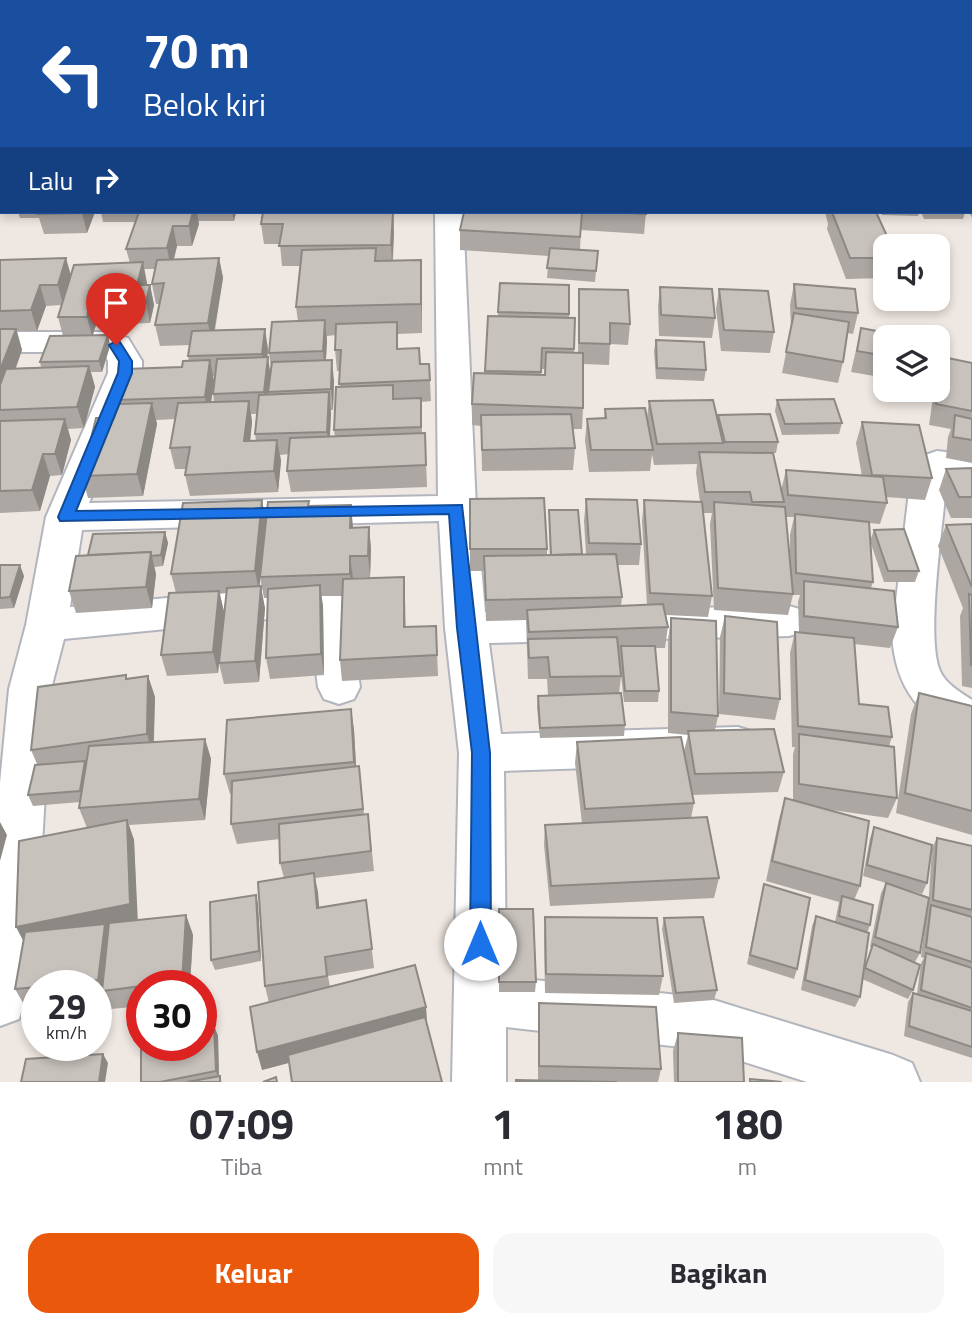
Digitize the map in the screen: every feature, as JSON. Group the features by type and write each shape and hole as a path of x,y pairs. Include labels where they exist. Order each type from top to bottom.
{"street":[{"path":"449,214 457,508 466,628 481,753 479,1082"},
{"path":"0,342 82,341 116,345 125,361 125,373 65,517 47,625 15,689 9,967 0,1001"},
{"path":"62,436 99,433"},
{"path":"972,467 937,463 930,467 913,634 914,660 922,683 940,703 972,721"},
{"path":"65,517 457,508"},
{"path":"47,625 317,599 325,602 328,607 339,687"},
{"path":"466,628 789,621"},
{"path":"481,753 771,744"},
{"path":"480,999 707,1024 834,1073 893,1082"}],"building":[{"path":"138,214 192,214 189,226 173,226 167,248 126,249"},
{"path":"263,214 393,214 391,245 279,246 283,224 261,224"},
{"path":"464,214 582,214 580,237 460,230"},
{"path":"833,214 877,214 886,234 873,234 873,258 850,258"},
{"path":"376,248 375,261 421,260 421,304 296,307 302,250"},
{"path":"550,248 598,251 596,271 547,268"},
{"path":"66,258 58,285 40,285 31,310 0,311 0,260"},
{"path":"219,258 208,323 155,325 164,283 152,284 157,260"},
{"path":"143,262 137,285 150,285 146,302 90,304 87,317 58,317 74,265"},
{"path":"500,283 569,285 569,314 498,312"},
{"path":"794,284 855,289 858,313 796,308"},
{"path":"660,287 712,289 715,318 661,315"},
{"path":"579,289 628,290 630,324 610,323 610,344 579,343"},
{"path":"719,289 768,291 774,332 724,330"},
{"path":"794,313 849,322 843,362 786,352"},
{"path":"488,316 575,318 574,349 542,348 541,372 485,371"},
{"path":"325,320 323,351 269,353 272,322"},
{"path":"397,322 397,349 419,348 420,364 429,364 430,380 339,384 341,350 335,350 336,324"},
{"path":"861,328 873,330 873,354 857,351"},
{"path":"0,329 16,329 0,370"},
{"path":"265,329 262,354 188,356 192,331"},
{"path":"108,335 99,361 40,362 50,336"},
{"path":"656,340 704,342 706,370 657,368"},
{"path":"546,352 583,353 583,408 472,404 474,373 545,375"},
{"path":"268,357 264,392 213,394 217,359"},
{"path":"950,358 972,363 972,411 936,404 950,402"},
{"path":"210,360 205,397 117,400 125,369 182,367 183,361"},
{"path":"332,360 331,389 268,392 272,362"},
{"path":"89,366 77,407 0,410 0,385 6,369"},
{"path":"393,385 393,399 421,398 421,427 334,430 336,387"},
{"path":"329,392 327,432 255,434 259,395"},
{"path":"834,399 842,423 785,424 777,400"},
{"path":"713,400 723,443 657,444 649,401"},
{"path":"249,401 244,441 277,440 274,471 185,475 190,447 170,448 178,403"},
{"path":"152,403 137,474 82,476 96,418 114,418 118,404"},
{"path":"645,408 653,450 591,450 587,419 606,418 605,409"},
{"path":"571,414 575,448 482,450 481,415"},
{"path":"770,414 778,442 725,442 718,415"},
{"path":"955,415 972,419 972,440 953,437"},
{"path":"65,419 55,454 43,454 32,490 0,491 0,421"},
{"path":"862,422 919,425 932,478 872,475"},
{"path":"425,433 426,465 287,471 290,438"},
{"path":"699,452 773,453 784,502 752,502 750,492 705,492"},
{"path":"972,468 972,497 959,497 946,469"},
{"path":"786,470 883,477 887,503 788,495"},
{"path":"544,498 547,549 470,549 470,499"},
{"path":"586,499 637,500 641,544 589,543"},
{"path":"262,500 255,571 171,574 183,503"},
{"path":"644,500 702,502 712,596 650,593"},
{"path":"309,501 308,506 351,505 350,528 369,527 368,556 350,556 350,574 260,577 268,502"},
{"path":"714,502 785,507 793,594 718,588"},
{"path":"549,510 578,510 582,554 551,555"},
{"path":"795,514 869,522 873,582 796,573"},
{"path":"972,524 972,587 946,525"},
{"path":"904,529 919,571 888,571 874,530"},
{"path":"165,532 161,555 151,556 151,552 88,555 93,534"},
{"path":"151,552 146,587 69,591 76,556"},
{"path":"616,554 622,597 486,600 484,556"},
{"path":"0,565 20,565 10,597 0,598"},
{"path":"404,577 404,627 436,626 437,655 340,660 343,579"},
{"path":"804,581 894,591 898,627 804,616"},
{"path":"320,585 321,654 266,658 268,589"},
{"path":"261,586 255,661 219,663 227,588"},
{"path":"219,591 213,652 161,655 169,593"},
{"path":"969,594 972,595 972,665 971,665"},
{"path":"663,604 668,627 529,632 527,610"},
{"path":"725,616 777,622 780,699 724,693"},
{"path":"671,618 716,621 718,716 671,712"},
{"path":"795,632 854,638 859,704 888,707 892,737 798,726"},
{"path":"617,637 621,676 550,677 548,657 529,658 528,639"},
{"path":"621,646 655,646 659,691 625,691"},
{"path":"126,675 126,679 148,676 147,734 31,750 38,687"},
{"path":"621,693 625,725 540,728 538,696"},
{"path":"919,693 972,706 972,811 905,793"},
{"path":"351,709 354,762 224,774 227,720"},
{"path":"774,729 784,772 695,774 688,731"},
{"path":"799,734 894,747 897,798 799,784"},
{"path":"681,737 694,803 585,809 577,742"},
{"path":"205,739 199,799 79,808 89,746"},
{"path":"85,761 80,791 28,795 35,765"},
{"path":"359,766 363,809 231,824 232,781"},
{"path":"785,798 869,821 860,886 772,861"},
{"path":"368,814 371,851 280,863 279,824"},
{"path":"707,817 719,878 551,886 545,825"},
{"path":"127,820 130,904 16,927 19,841"},
{"path":"874,827 932,845 927,883 867,865"},
{"path":"937,838 972,846 972,910 933,900"},
{"path":"314,873 317,908 366,900 372,949 325,957 327,976 265,986 258,882"},
{"path":"886,883 929,898 920,953 875,937"},
{"path":"764,884 810,898 797,969 750,955"},
{"path":"256,895 259,951 211,960 210,902"},
{"path":"842,896 873,905 870,925 839,916"},
{"path":"931,905 972,917 972,962 926,947"},
{"path":"499,909 533,909 536,982 499,982"},
{"path":"186,915 183,970 126,970 126,988 112,990 112,970 104,970 109,923"},
{"path":"816,916 869,933 860,997 805,980"},
{"path":"545,917 657,918 663,976 546,974"},
{"path":"703,917 717,990 676,993 664,918"},
{"path":"105,924 99,970 21,970 21,988 15,989 25,932"},
{"path":"873,944 920,965 913,990 865,968"},
{"path":"926,953 972,968 972,1008 921,990"},
{"path":"415,965 426,1007 257,1052 250,1007"},
{"path":"913,993 972,1011 972,1047 909,1026"},
{"path":"539,1003 656,1007 661,1069 539,1066"},
{"path":"425,1017 442,1082 292,1082 288,1055"},
{"path":"678,1033 742,1038 744,1082 678,1082"},
{"path":"26,1061 102,1061 99,1082 21,1082"},
{"path":"141,1061 216,1061 216,1071 160,1082 141,1082"},
{"path":"220,1076 220,1082 187,1082"},
{"path":"276,1077 277,1082 263,1082"},
{"path":"750,1079 782,1082 750,1082"},
{"path":"516,1080 617,1082 516,1082"}],"route":[{"path":"116,345 125,361 125,373 65,517 457,508 466,628 481,753 480,944"}]}
